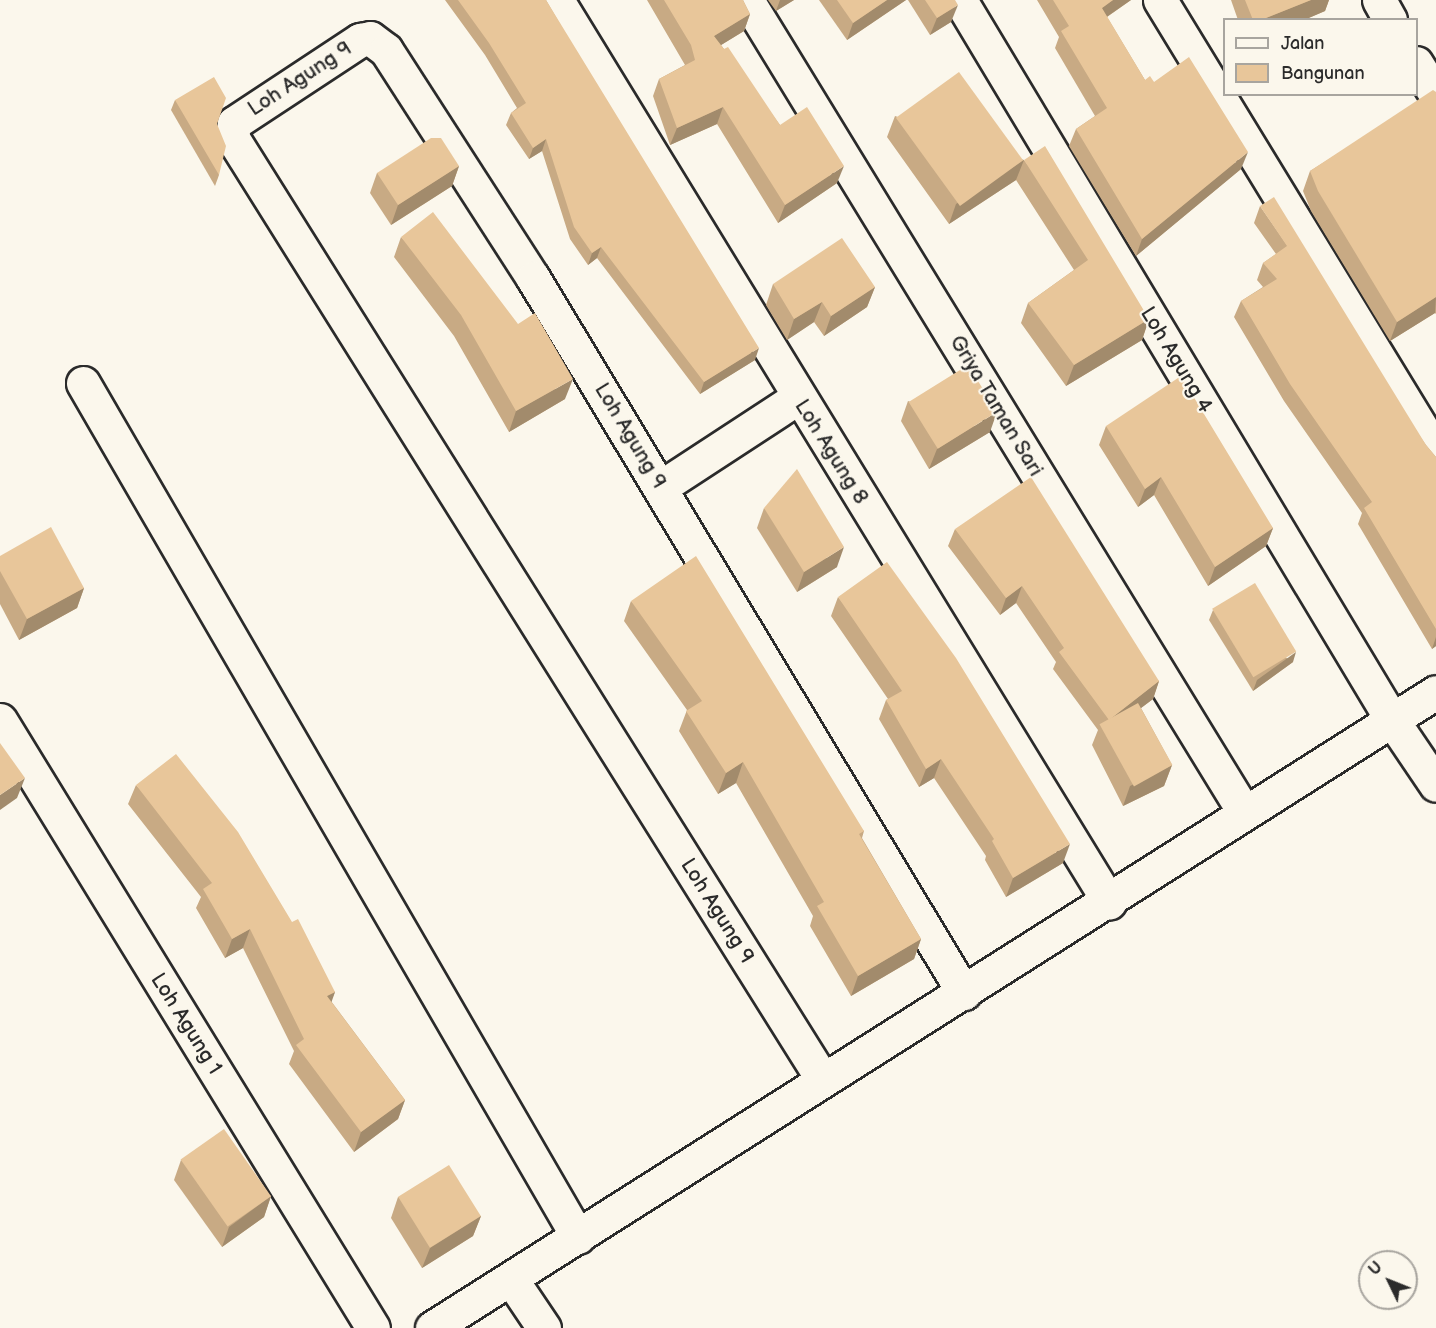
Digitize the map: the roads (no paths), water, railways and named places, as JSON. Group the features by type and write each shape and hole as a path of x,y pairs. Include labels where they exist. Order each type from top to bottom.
{"street":[{"name":"Loh Agung 8","path":"556,0 797,398 1109,902"},
{"name":"Griya Taman Sari","path":"747,0 1244,812"},
{"name":"Loh Agung 4","path":"960,0 1392,720 1436,784"},
{"path":"1160,0 1436,452"},
{"path":"1379,0 1389,18"},
{"name":"Loh Agung 9","path":"823,1080 232,137 234,123 360,40 377,41 386,50 533,278 964,993"},
{"path":"1418,66 1436,95"},
{"path":"83,383 578,1238"},
{"path":"661,487 797,398"},
{"path":"432,1328 1109,902 1244,812 1436,693"},
{"name":"Loh Agung 1","path":"0,720 373,1328"},
{"path":"511,1279 544,1328"}]}
